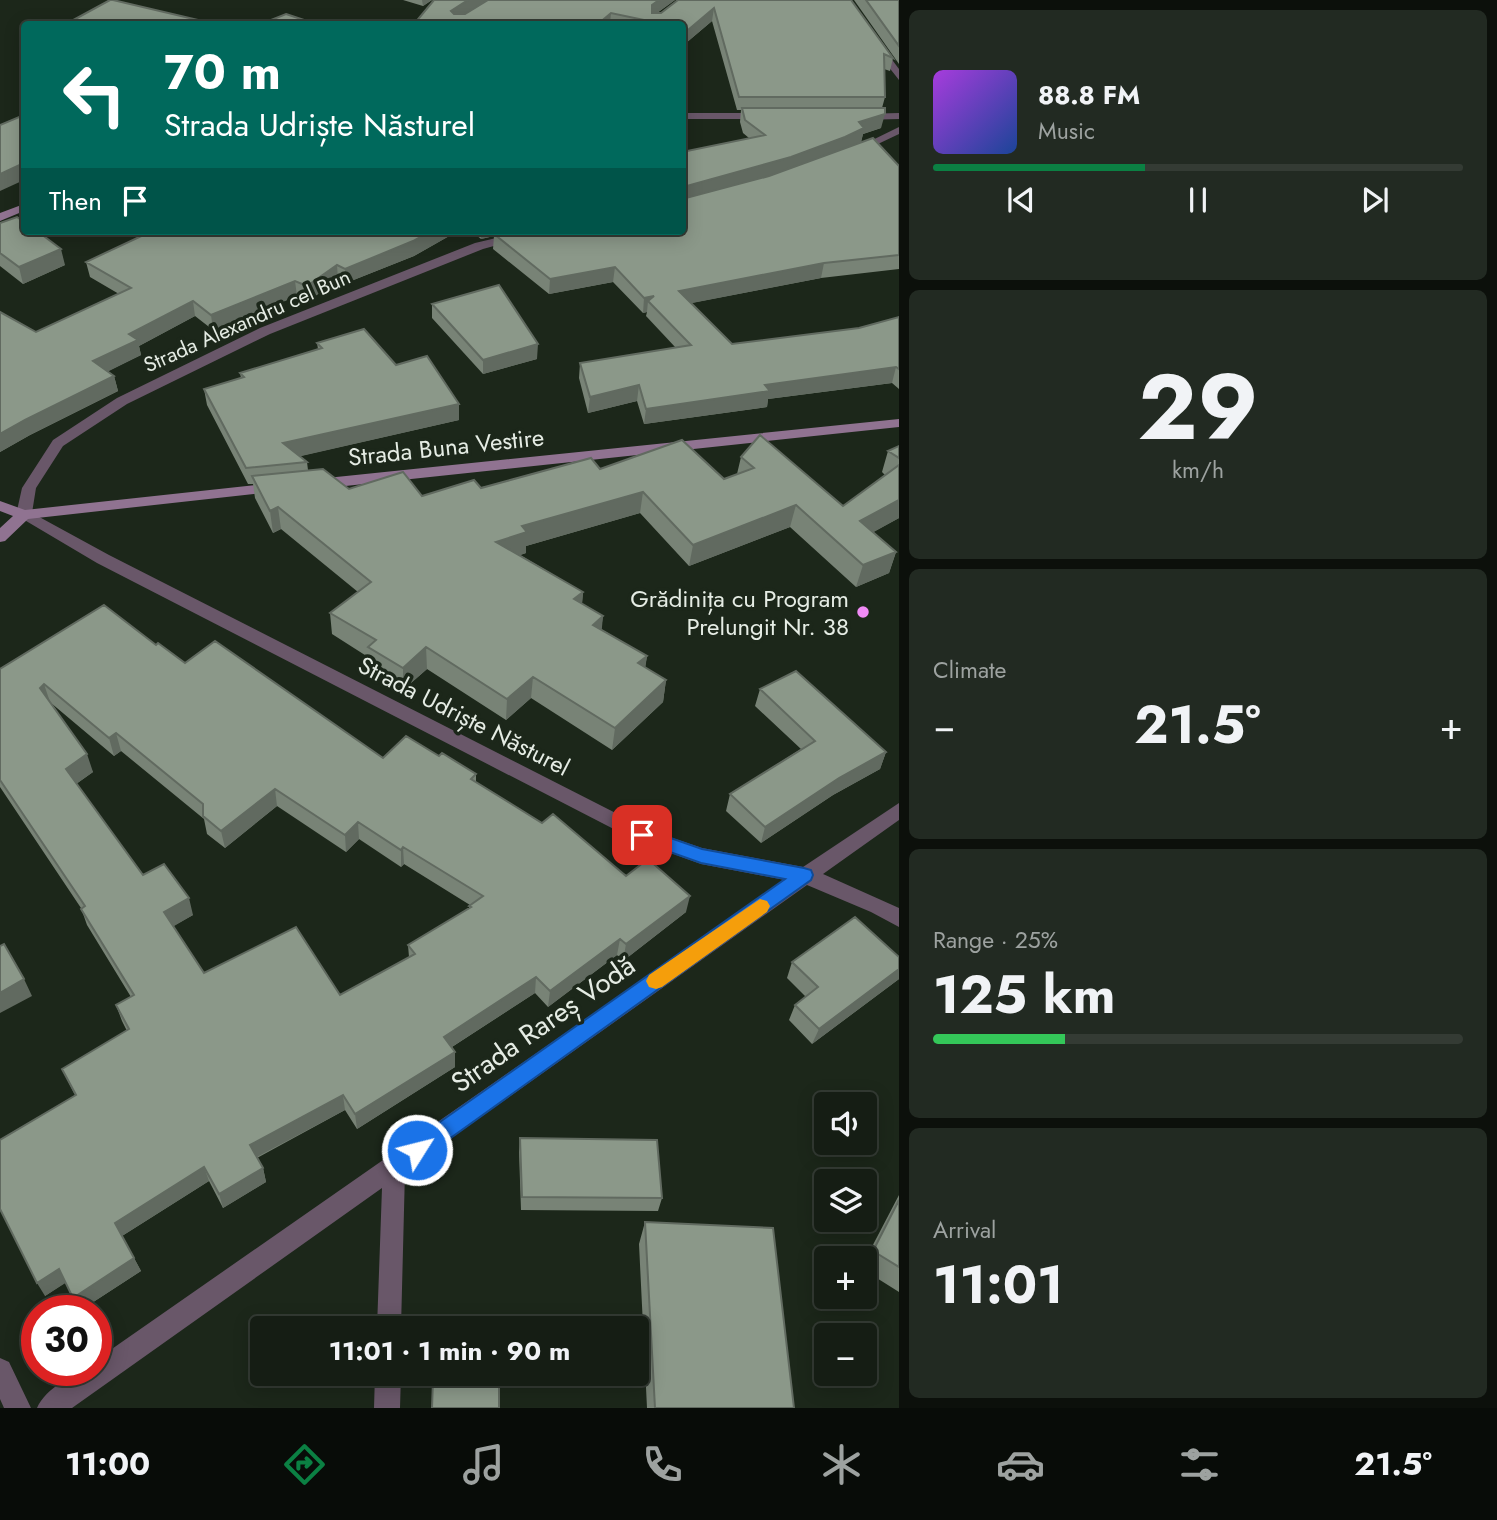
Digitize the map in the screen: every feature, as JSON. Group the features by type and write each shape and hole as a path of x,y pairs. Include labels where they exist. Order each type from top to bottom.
{"street":[{"path":"869,33 898,77"},
{"path":"686,116 771,116"},
{"path":"853,117 898,116"},
{"path":"841,158 898,130"},
{"path":"0,217 21,208"},
{"name":"Strada Alexandru cel Bun","path":"24,515 29,488 58,443 122,401 265,331 479,246 524,235"},
{"name":"Strada Buna Vestire","path":"0,506 24,515 898,423"},
{"path":"0,537 24,515"},
{"name":"Strada Udriște Năsturel","path":"24,515 103,559 642,835 701,856 804,875 878,906 898,919"},
{"name":"Strada Rareș Vodă","path":"50,1408 898,810"},
{"path":"389,1316 394,1166"},
{"path":"0,1371 18,1408"},
{"path":"387,1408 388,1386"}],"building":[{"path":"113,0 202,21 72,21"},
{"path":"434,0 468,0 451,11 454,14 465,14 488,0 659,0 652,5 652,13 661,13 678,0 851,0 893,58 884,54 885,97 739,97 714,8 688,30 686,21 649,21 611,13 602,21 416,21"},
{"path":"866,0 899,0 899,46"},
{"path":"286,14 307,21 268,21"},
{"path":"742,108 885,108 885,114 859,122 864,128 845,137 791,157 686,186 686,151 765,135 745,120"},
{"path":"21,118 21,164 0,174 0,125"},
{"path":"873,138 899,166 899,255 824,263 679,291 732,344 859,328 899,317 899,369 896,367 765,385 770,391 646,409 639,385 590,397 580,363 691,345 648,301 654,296 644,298 615,267 550,279 495,235 686,235 686,198 769,176"},
{"path":"17,217 21,220 21,235 42,235 61,249 19,267 0,253 0,223"},
{"path":"143,235 424,235 345,269 337,265 307,286 295,281 211,315 193,301 129,334 138,340 93,361 114,376 0,434 0,312 36,332 131,288 86,262"},
{"path":"499,285 538,344 483,360 432,304"},
{"path":"364,329 396,365 427,356 459,404 283,443 307,462 246,468 204,389 244,377 240,373 322,348 317,343"},
{"path":"760,435 843,506 899,465 899,500 860,521 896,552 863,565 796,505 693,545 643,492 522,526 527,532 496,542 583,592 574,599 603,616 593,625 647,656 638,663 666,680 615,728 533,677 507,699 426,647 403,668 368,647 376,640 330,613 371,582 278,507 270,511 252,476 323,469 349,489 403,472 422,496 474,480 481,488 591,458 600,469 682,440 724,479 754,468 741,457"},
{"path":"899,446 899,458 888,451"},
{"path":"104,605 156,645 158,643 185,663 215,641 383,758 406,736 439,756 442,753 476,774 471,779 542,823 553,814 626,876 648,859 690,896 626,944 620,939 550,991 536,977 444,1037 455,1052 355,1114 343,1095 250,1145 263,1168 219,1194 204,1167 115,1223 134,1258 78,1295 72,1295 59,1269 37,1283 0,1209 0,1140 76,1095 62,1069 129,1029 116,1005 134,995 81,909 85,906 0,780 0,669","holes":["44,684 109,738 116,733 203,804 203,816 221,831 275,789 345,835 358,822 401,850 403,847 483,896 469,906 471,907 408,945 415,954 340,995 296,927 204,973 164,912 189,898 164,864 143,875 66,769 87,754 40,688"]},
{"path":"796,671 886,752 839,778 765,827 730,794 815,741 760,689"},
{"path":"855,917 899,957 899,969 819,1029 795,1005 818,987 792,962"},
{"path":"4,944 24,979 0,993 0,946"},
{"path":"520,1138 657,1140 662,1198 522,1197"},
{"path":"899,1200 899,1267 877,1253 876,1246"},
{"path":"645,1222 773,1228 794,1408 655,1408"},
{"path":"433,1386 499,1386 499,1408 432,1408"}],"slow traffic":[{"path":"656,981 760,906"}],"place":[{"name":"Grădinița cu Program Prelungit Nr. 38","path":"863,612"}],"route":[{"path":"417,1150 804,875 701,856 642,835"}]}
